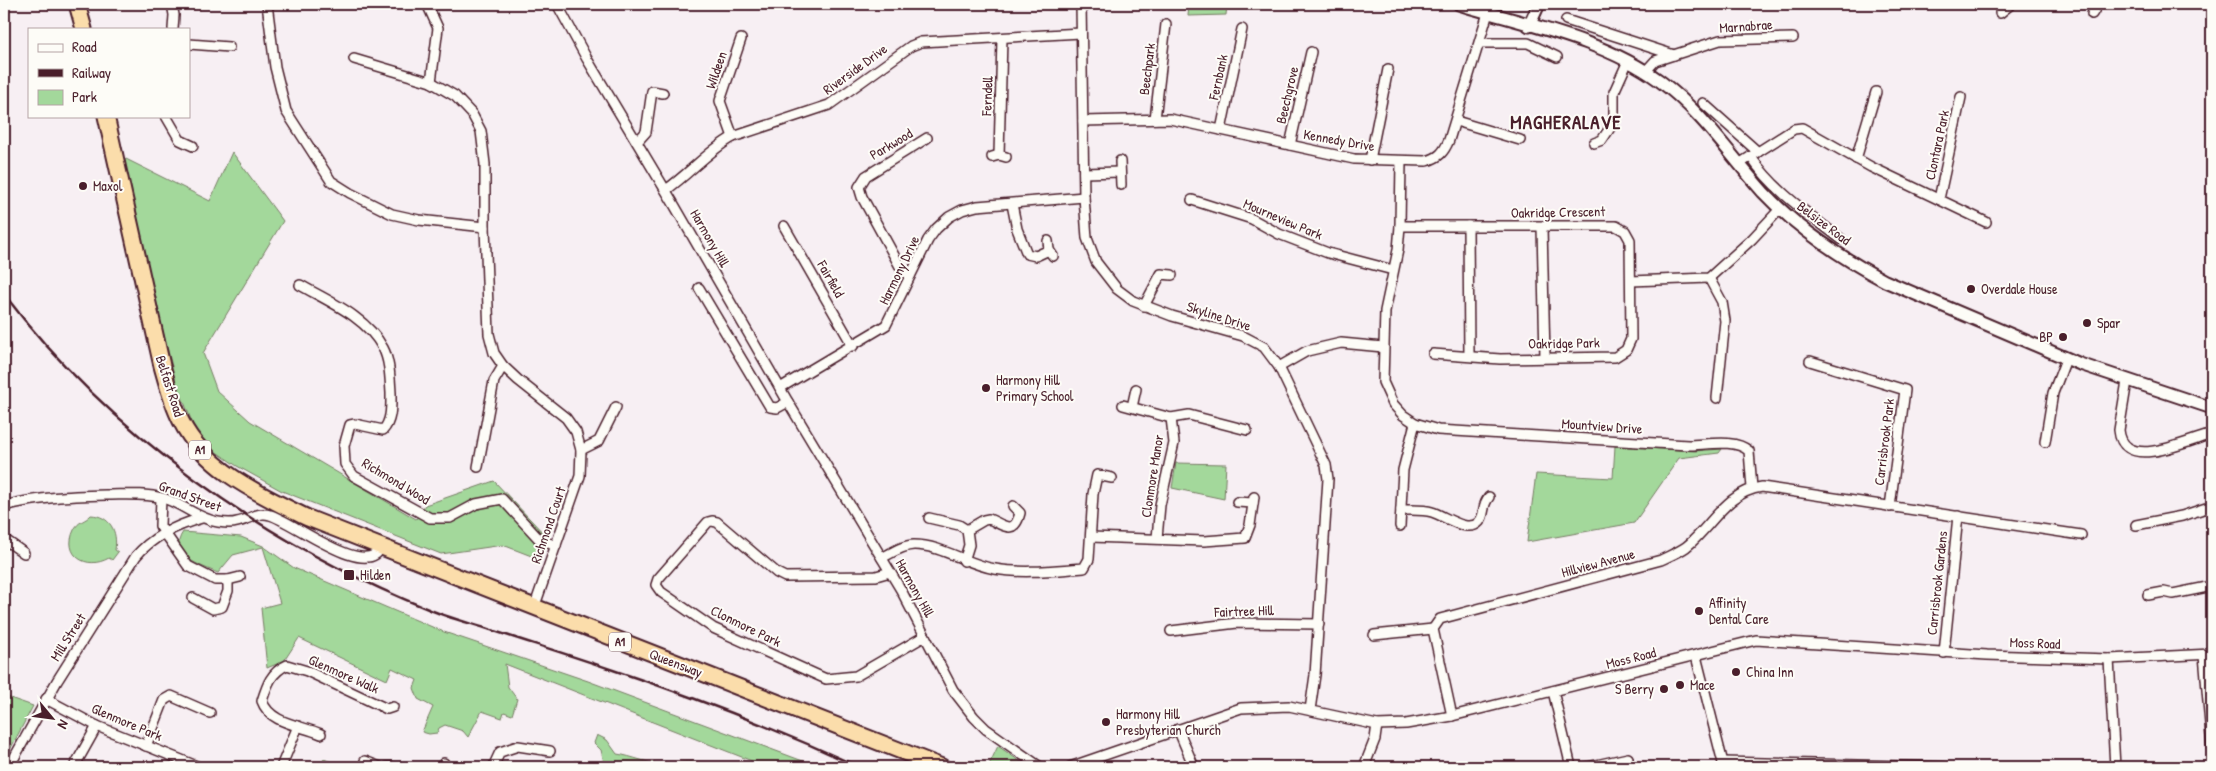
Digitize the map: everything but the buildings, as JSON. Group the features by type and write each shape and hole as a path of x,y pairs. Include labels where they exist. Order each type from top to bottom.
{"highway":[{"path":"77,4 84,28"},
{"name":"Belfast Road","path":"106,118 162,366 175,407 188,434 199,449 216,465 260,494 308,518 381,547"},
{"name":"Queensway","path":"381,547 942,767"},
{"name":"Queensway","path":"859,735 919,767"}],"street":[{"path":"172,4 174,15 173,28"},
{"path":"267,4 275,67 286,111 312,154 332,181 350,193 392,214 419,220 485,227"},
{"path":"427,4 438,28 431,82"},
{"name":"Harmony Hill","path":"557,4 579,46 666,190 788,402 882,558 953,690 986,729 1040,767"},
{"name":"Skyline Drive","path":"1081,4 1084,197 1087,238 1096,262 1117,289 1133,301 1172,316 1243,336 1264,347 1279,366 1326,465 1328,479 1319,624 1310,710"},
{"name":"Belsize Road","path":"1459,4 1605,49 1646,71 1678,95 1694,110 1780,209 1817,240 1861,268 2066,359 2212,408"},
{"path":"1529,26 1539,4"},
{"path":"2092,14 2098,4"},
{"path":"2000,13 2008,5"},
{"name":"Kennedy Drive","path":"1083,120 1170,120 1354,159 1426,161 1442,154 1446,148 1481,43 1488,13"},
{"path":"1566,20 1674,54"},
{"name":"Beechpark","path":"1155,119 1166,24"},
{"name":"Fernbank","path":"1221,130 1242,29"},
{"name":"Riverside Drive","path":"666,190 683,178 710,152 734,138 829,105 911,46 921,42 1081,34"},
{"name":"Ferndell","path":"999,156 1002,38"},
{"name":"Marnabrae","path":"1646,71 1655,61 1720,40 1793,38"},
{"name":"Wildeen","path":"734,138 720,101 741,40"},
{"path":"1481,43 1528,43 1557,57"},
{"path":"190,44 230,47"},
{"name":"Beechgrove","path":"1290,145 1311,52"},
{"name":"Richmond Court","path":"354,59 431,82 456,96 472,114 481,131 485,164 489,334 494,353 503,366 566,418 576,432 581,450 580,476 534,608"},
{"path":"1594,143 1602,140 1614,122 1614,92 1628,61"},
{"path":"1370,160 1388,69"},
{"path":"637,142 646,132 652,91 663,93"},
{"path":"1856,159 1876,92"},
{"name":"Clontara Park","path":"1939,199 1961,97"},
{"path":"1704,102 1754,154 1766,178 1841,239"},
{"path":"167,118 180,140 193,146"},
{"path":"1456,121 1520,140"},
{"name":"Clontara Park","path":"1739,164 1794,129 1802,128 1856,159 1986,222"},
{"name":"Parkwood","path":"910,276 902,270 862,196 860,187 866,176 927,138"},
{"path":"1120,161 1121,185"},
{"name":"Mountview Drive","path":"1400,161 1400,226 1385,311 1383,382 1393,404 1402,415 1415,423 1438,430 1688,446 1727,443 1744,446 1748,451 1752,488"},
{"path":"1084,173 1120,172"},
{"name":"Harmony Drive","path":"780,388 854,346 886,325 928,240 936,229 949,217 962,210 977,206 1084,197"},
{"name":"Mourneview Park","path":"1192,200 1252,219 1278,234 1328,253 1393,270"},
{"path":"1012,204 1017,229 1027,254 1036,256 1050,249"},
{"path":"1631,281 1709,278 1752,239 1780,209"},
{"name":"Fairfield","path":"784,226 854,346"},
{"name":"Oakridge Crescent","path":"1400,226 1616,226 1625,231 1630,240 1631,281"},
{"path":"1468,226 1469,356"},
{"path":"1542,227 1545,357"},
{"path":"1144,306 1162,274 1172,275"},
{"path":"1709,278 1722,302 1724,321 1717,398"},
{"name":"Oakridge Park","path":"1433,354 1500,358 1615,356 1626,350 1632,339 1631,281"},
{"name":"Richmond Wood","path":"300,285 345,311 366,327 383,348 390,374 391,401 388,425 383,430 354,424 350,425 344,446 345,464 354,476 430,518 450,518 476,504 502,499 539,539 556,546"},
{"path":"699,288 770,407 777,408 788,402"},
{"path":"1279,366 1307,351 1341,343 1383,346"},
{"path":"2045,442 2053,393 2066,359"},
{"name":"Carrisbrook Park","path":"1810,361 1905,390 1890,507"},
{"path":"478,467 494,381 503,366"},
{"path":"2127,381 2119,430 2120,438 2130,449 2145,452 2170,448 2212,434"},
{"name":"Clonmore Manor","path":"1136,389 1127,406 1171,418 1189,415 1247,430"},
{"path":"581,450 600,441 616,407"},
{"name":"Clonmore Manor","path":"1157,538 1160,505 1174,443 1171,418"},
{"path":"1400,526 1403,470 1415,423"},
{"path":"882,558 897,549 913,544 995,569 1021,571 1084,568 1089,559 1093,494 1097,475 1112,478"},
{"name":"Carrisbrook Gardens","path":"1752,488 1762,487 2082,535"},
{"name":"Hillview Avenue","path":"1374,635 1433,629 1440,619 1661,560 1685,547 1730,500 1752,488"},
{"name":"Grand Street","path":"4,506 56,496 144,495 178,504 202,518 217,522 236,523 259,514 266,514 355,557 371,557 381,547"},
{"path":"1401,510 1430,512 1472,527 1483,515 1484,503 1489,497"},
{"path":"161,498 160,526 188,566 215,580 228,580 240,577"},
{"name":"Clonmore Manor","path":"1091,537 1204,541 1245,538 1250,525 1253,500 1238,502"},
{"path":"967,530 989,519 1006,528 1011,526 1016,522 1020,513 1013,506"},
{"path":"2136,525 2182,516 2212,506"},
{"name":"Carrisbrook Gardens","path":"1944,653 1958,516"},
{"name":"Mill Street","path":"9,767 46,700 136,556 145,546 166,532 202,518"},
{"path":"929,518 959,525 967,530"},
{"name":"Clonmore Park","path":"890,572 876,576 785,578 717,522 712,520 708,522 658,579 656,585 661,592 713,628 826,678 856,676 925,636"},
{"path":"964,561 969,545 967,530"},
{"path":"4,539 24,553"},
{"path":"193,598 213,609 222,607 228,591 228,580"},
{"path":"2148,595 2164,592 2174,594 2212,586"},
{"name":"Fairtree Hill","path":"1171,631 1237,623 1319,624"},
{"path":"1433,629 1452,716"},
{"name":"Moss Road","path":"1070,767 1241,708 1271,705 1310,710 1377,725 1406,724 1452,716 1756,640 1944,653 2109,659 2208,655"},
{"path":"2208,655 2212,748"},
{"path":"1696,656 1724,764 1943,767"},
{"path":"2109,659 2116,767"},
{"name":"Glenmore Walk","path":"298,726 275,718 265,711 262,701 273,674 287,665 307,671 387,709 393,706"},
{"path":"1553,691 1571,767"},
{"path":"146,746 164,700 168,697 171,696 210,713"},
{"name":"Glenmore Park","path":"46,700 97,726 198,767"},
{"path":"1364,767 1375,740 1377,725"},
{"path":"74,767 97,726"},
{"path":"281,767 298,726 320,734"},
{"path":"1178,729 1194,767"},
{"path":"538,749 540,738"},
{"path":"493,767 500,752 518,746 550,751"},
{"path":"1587,767 1628,758"},
{"path":"365,761 380,767"},
{"path":"387,767 392,767"}],"green space":[{"path":"1189,4 1227,4 1226,15 1188,16"},
{"path":"232,152 283,221 203,353 217,391 250,421 416,519 425,505 494,481 547,537 543,551 534,557 503,545 441,554 282,491 237,466 212,449 196,432 176,382 147,269 122,157 210,201"},
{"path":"1615,446 1695,451 1722,449 1719,453 1679,458 1634,523 1527,542 1536,474 1613,478"},
{"path":"1176,463 1226,464 1224,499 1172,488"},
{"path":"91,515 103,518 114,531 115,550 118,552 112,560 109,558 92,563 85,561 78,558 71,547 74,530"},
{"path":"183,532 241,537 263,546 294,568 444,632 588,681 819,767 762,767 762,765 505,664 508,687 517,699 512,715 504,712 502,718 482,711 468,737 463,731 445,725 439,728 437,733 429,734 422,732 433,707 418,699 414,688 417,680 392,668 387,680 299,638 284,661 267,668 261,608 280,603 263,547 233,555 218,573 195,563 183,553 179,547 179,540"},
{"path":"7,697 33,706 4,761 4,701"},
{"path":"597,735 607,740 617,754 657,764 695,762 705,767 570,767 574,761 604,762 601,750 594,743"},
{"path":"998,746 1028,767 988,767"},
{"path":"324,759 343,767 320,767"}],"railway":[{"path":"4,294 46,345 92,393 142,438 195,479 250,517 308,552 368,583 435,612 676,692 768,727 859,767"}],"place":[{"name":"Maxol","path":"83,186"},
{"name":"Overdale House","path":"1971,289"},
{"name":"Spar","path":"2087,323"},
{"name":"BP","path":"2063,337"},
{"name":"Harmony Hill Primary School","path":"986,388"},
{"name":"Hilden","path":"349,575"},
{"name":"Affinity Dental Care","path":"1699,611"},
{"name":"China Inn","path":"1736,672"},
{"name":"Mace","path":"1680,685"},
{"name":"S Berry","path":"1664,689"},
{"name":"Harmony Hill Presbyterian Church","path":"1106,722"}],"district":[{"name":"MAGHERALAVE","path":"1566,122"}]}
